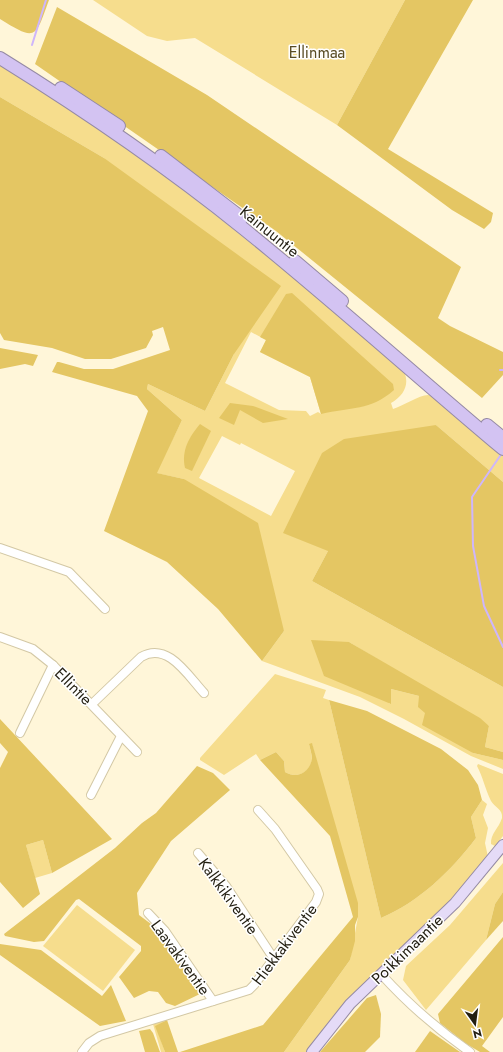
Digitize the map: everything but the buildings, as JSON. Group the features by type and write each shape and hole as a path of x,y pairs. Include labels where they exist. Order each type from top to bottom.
{"highway":[{"name":"Kainuuntie","path":"0,49 91,107 192,179 313,276 502,444"},
{"name":"Kainuuntie","path":"0,58 125,141 237,224 502,444"}],"main road":[{"name":"Poikkimaantie","path":"312,1052 350,1004 455,903 503,845"}],"street":[{"path":"0,548 69,572 105,609"},
{"name":"Ellintie","path":"0,637 34,649 53,665 137,752"},
{"path":"92,704 141,657 148,653 160,652 172,658 204,694"},
{"path":"20,733 53,665"},
{"path":"91,795 121,736"},
{"name":"Hiekkakiventie","path":"82,1052 89,1043 100,1036 249,990 316,902 319,894 317,889 275,829 258,810"},
{"name":"Kalkkikiventie","path":"198,853 226,886 274,958"},
{"name":"Laavakiventie","path":"148,913 165,931 213,1002"},
{"path":"381,974 404,999 442,1033 470,1052"}],"green space":[{"name":"Ellinmaa","path":"93,0 405,0 337,125 195,38 167,41 147,36"},
{"path":"0,65 54,98 106,133 207,208 402,368 406,378 405,388 400,396 391,403 393,409 424,395 434,397 466,422 503,455 503,482 436,425 328,551 312,581 503,687 503,752 485,747 489,726 349,642 390,704 391,689 419,696 473,753 503,760 503,769 471,756 404,719 360,697 262,661 284,631 184,479 156,473 182,420 147,389 148,384 205,411 234,354 104,158 0,97","holes":["251,332 266,340 260,352 310,377 321,414 318,412 310,416 306,411 279,410 225,383","222,436 240,445 241,443 295,471 271,516 199,478"]},
{"path":"275,674 326,690 323,698 329,700 381,918 408,903 445,874 476,838 471,817 482,800 487,804 483,815 488,828 485,843 488,857 451,900 357,990 306,1052 284,1052 350,960 358,917 312,744 309,744 312,758 310,765 302,774 298,775 285,772 284,761 276,752 260,760 256,754 224,775 200,760 200,758"},
{"path":"478,764 503,774 503,836 495,846 491,844 491,840 501,822 502,815 491,801 477,766"},
{"path":"43,840 52,873 35,878 26,845"},
{"path":"503,863 503,892 495,904 486,940 426,1010 403,980 406,966 450,925"},
{"path":"77,905 135,950 103,991 43,946"},
{"path":"166,1019 167,1020 156,1026 165,1052 161,1052 153,1024"}],"shaded area":[{"path":"0,0 49,0 37,29 28,33 21,31 0,19"},
{"path":"405,0 473,0 388,149 493,213 491,222 484,229 452,210 337,125"},
{"path":"57,7 207,95 461,267 438,318 450,326 503,352 503,375 482,398 276,231 35,64"},
{"path":"0,97 104,158 281,286 234,354 205,411 148,384 147,389 182,420 157,473 184,479 258,523 284,631 262,661 218,609 167,562 104,531 148,411 137,396 52,372 57,362 84,369 113,369 170,350 163,327 152,331 153,335 146,348 111,359 85,359 52,348 4,340 0,333"},
{"path":"292,293 393,384 394,390 377,402 368,405 321,414 310,377 260,352 266,340 260,337 286,294"},
{"path":"0,348 38,355 33,366 25,364 0,369"},
{"path":"230,403 253,406 288,419 263,423 240,410 234,425 219,418"},
{"path":"200,424 211,431 192,471 185,468 185,450 189,439"},
{"path":"436,425 503,482 503,687 312,581 328,551 283,533 322,453 344,439"},
{"path":"311,640 349,642 480,718 489,726 485,747 503,752 503,760 473,753 422,725 425,713 418,707 419,696 391,689 391,704 324,676"},
{"path":"329,700 367,711 441,749 468,770 478,785 482,800 471,817 476,838 456,862 445,874 421,894 395,911 381,918"},
{"path":"0,719 112,839 52,873 43,840 26,845 40,894 23,908 0,882 0,768 8,752 0,743"},
{"path":"312,743 358,903 358,917 355,925 355,941 350,960 284,1052 180,1052 263,1025 353,917 330,836 260,760 276,752 284,761 285,772 298,775 305,771 310,764 312,757 309,744"},
{"path":"197,766 213,773 230,790 171,841 137,893 139,915 151,924 202,993 175,1006 166,1003 158,992 149,991 134,998 119,977 141,951 141,946 79,899 76,900 44,941 34,942 5,936 4,934 115,848 142,823 156,813"},
{"path":"503,892 503,921 486,940 495,904"},
{"path":"503,937 503,1017 482,1046 490,1052 480,1052 465,1043 440,1023 438,1014"},
{"path":"0,944 41,950 102,996 111,985 126,1021 100,1026 0,955"},
{"path":"376,995 381,1014 380,1037 365,1052 320,1052 367,998"},
{"path":"167,1020 178,1052 165,1052 155,1026"},
{"path":"150,1029 160,1052 145,1052 139,1031"},
{"path":"430,1031 460,1052 415,1052"}],"waterway":[{"path":"32,45 46,0"},
{"path":"502,453 472,497 473,546 484,606 503,647"}]}
